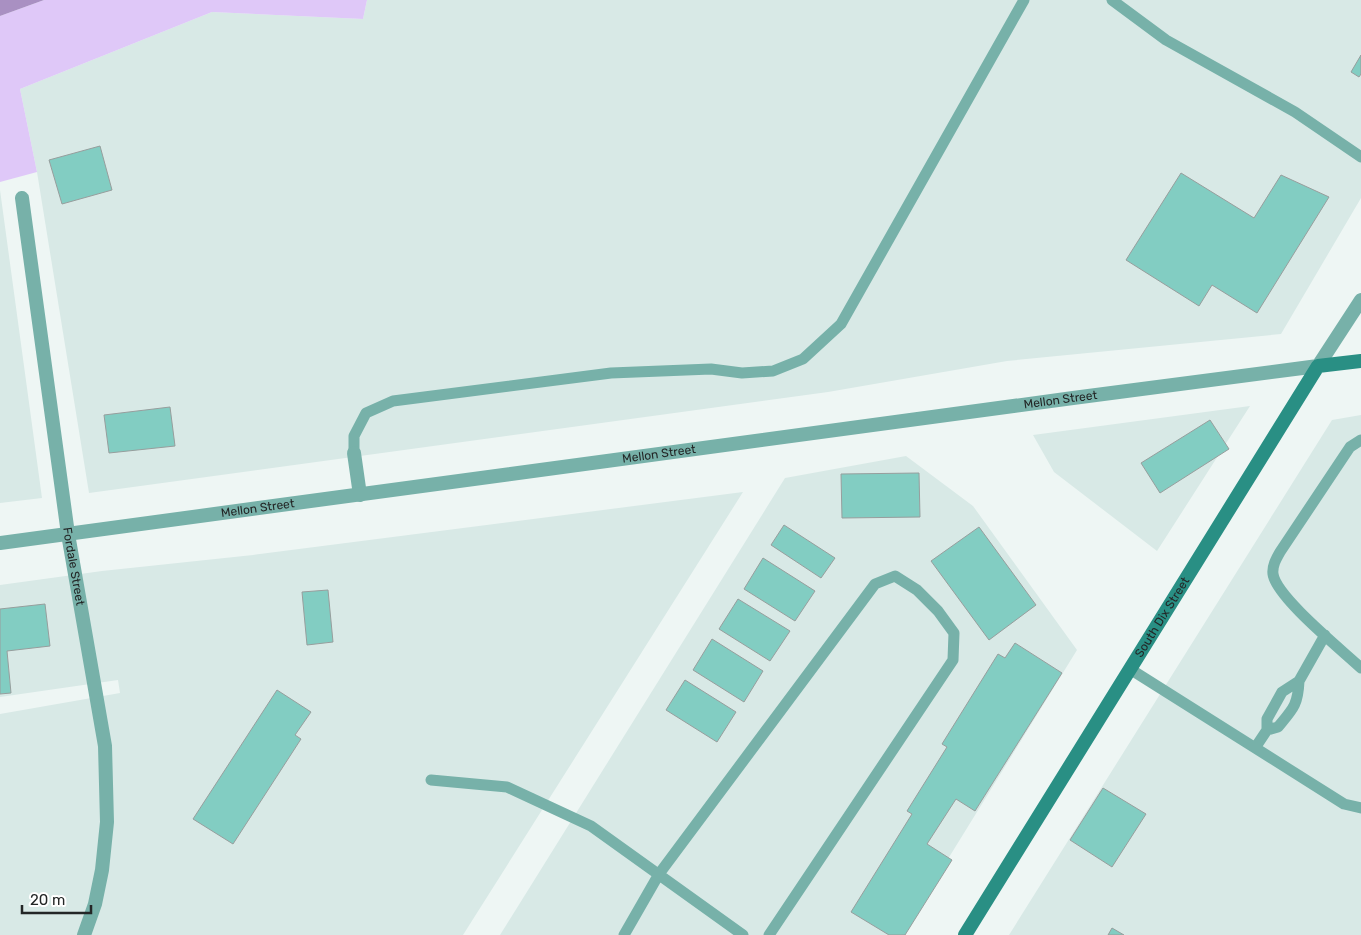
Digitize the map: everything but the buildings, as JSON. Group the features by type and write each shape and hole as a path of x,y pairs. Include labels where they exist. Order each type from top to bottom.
{"main road":[{"path":"1318,366 1361,361"},
{"name":"South Dix Street","path":"965,935 1318,366"}],"street":[{"name":"Fordale Street","path":"22,198 68,534 104,746 106,822 102,870 95,904 84,935"},
{"name":"South Dix Street","path":"1318,366 1361,300"},
{"name":"Mellon Street","path":"0,543 1318,366"},
{"path":"354,452 360,495"}],"lane":[{"path":"354,452 354,436 366,413 394,401 612,373 711,369 742,373 773,371 803,359 841,324 1024,0"},
{"path":"1112,0 1166,40 1296,112 1361,157"},
{"path":"1361,440 1350,447 1280,552 1274,564 1273,575 1277,586 1284,596 1361,668"},
{"path":"624,935 659,874 875,584 895,576 917,590 938,611 954,633 953,660 769,935"},
{"path":"1267,730 1278,727 1298,699 1300,681 1325,635"},
{"path":"1130,669 1344,804 1361,808"},
{"path":"1255,748 1267,730 1267,719 1282,692 1300,681"},
{"path":"431,780 507,787 591,826 743,935"}],"shaded area":[{"path":"0,0 44,0 0,16"},
{"path":"44,0 367,0 363,19 212,12 20,89 37,172 0,182 0,16"},
{"path":"367,0 1361,0 1361,198 1281,334 1007,361 828,392 89,493 37,172 20,89 212,12 363,19"},
{"path":"0,190 42,498 0,503"},
{"path":"1250,406 1157,551 1054,472 1033,435"},
{"path":"1361,415 1361,935 1009,935 1332,420"},
{"path":"906,456 973,506 1077,650 901,935 500,935 785,478"},
{"path":"743,492 463,935 0,935 0,714 120,693 118,680 0,697 0,585 102,571 253,555"}]}
